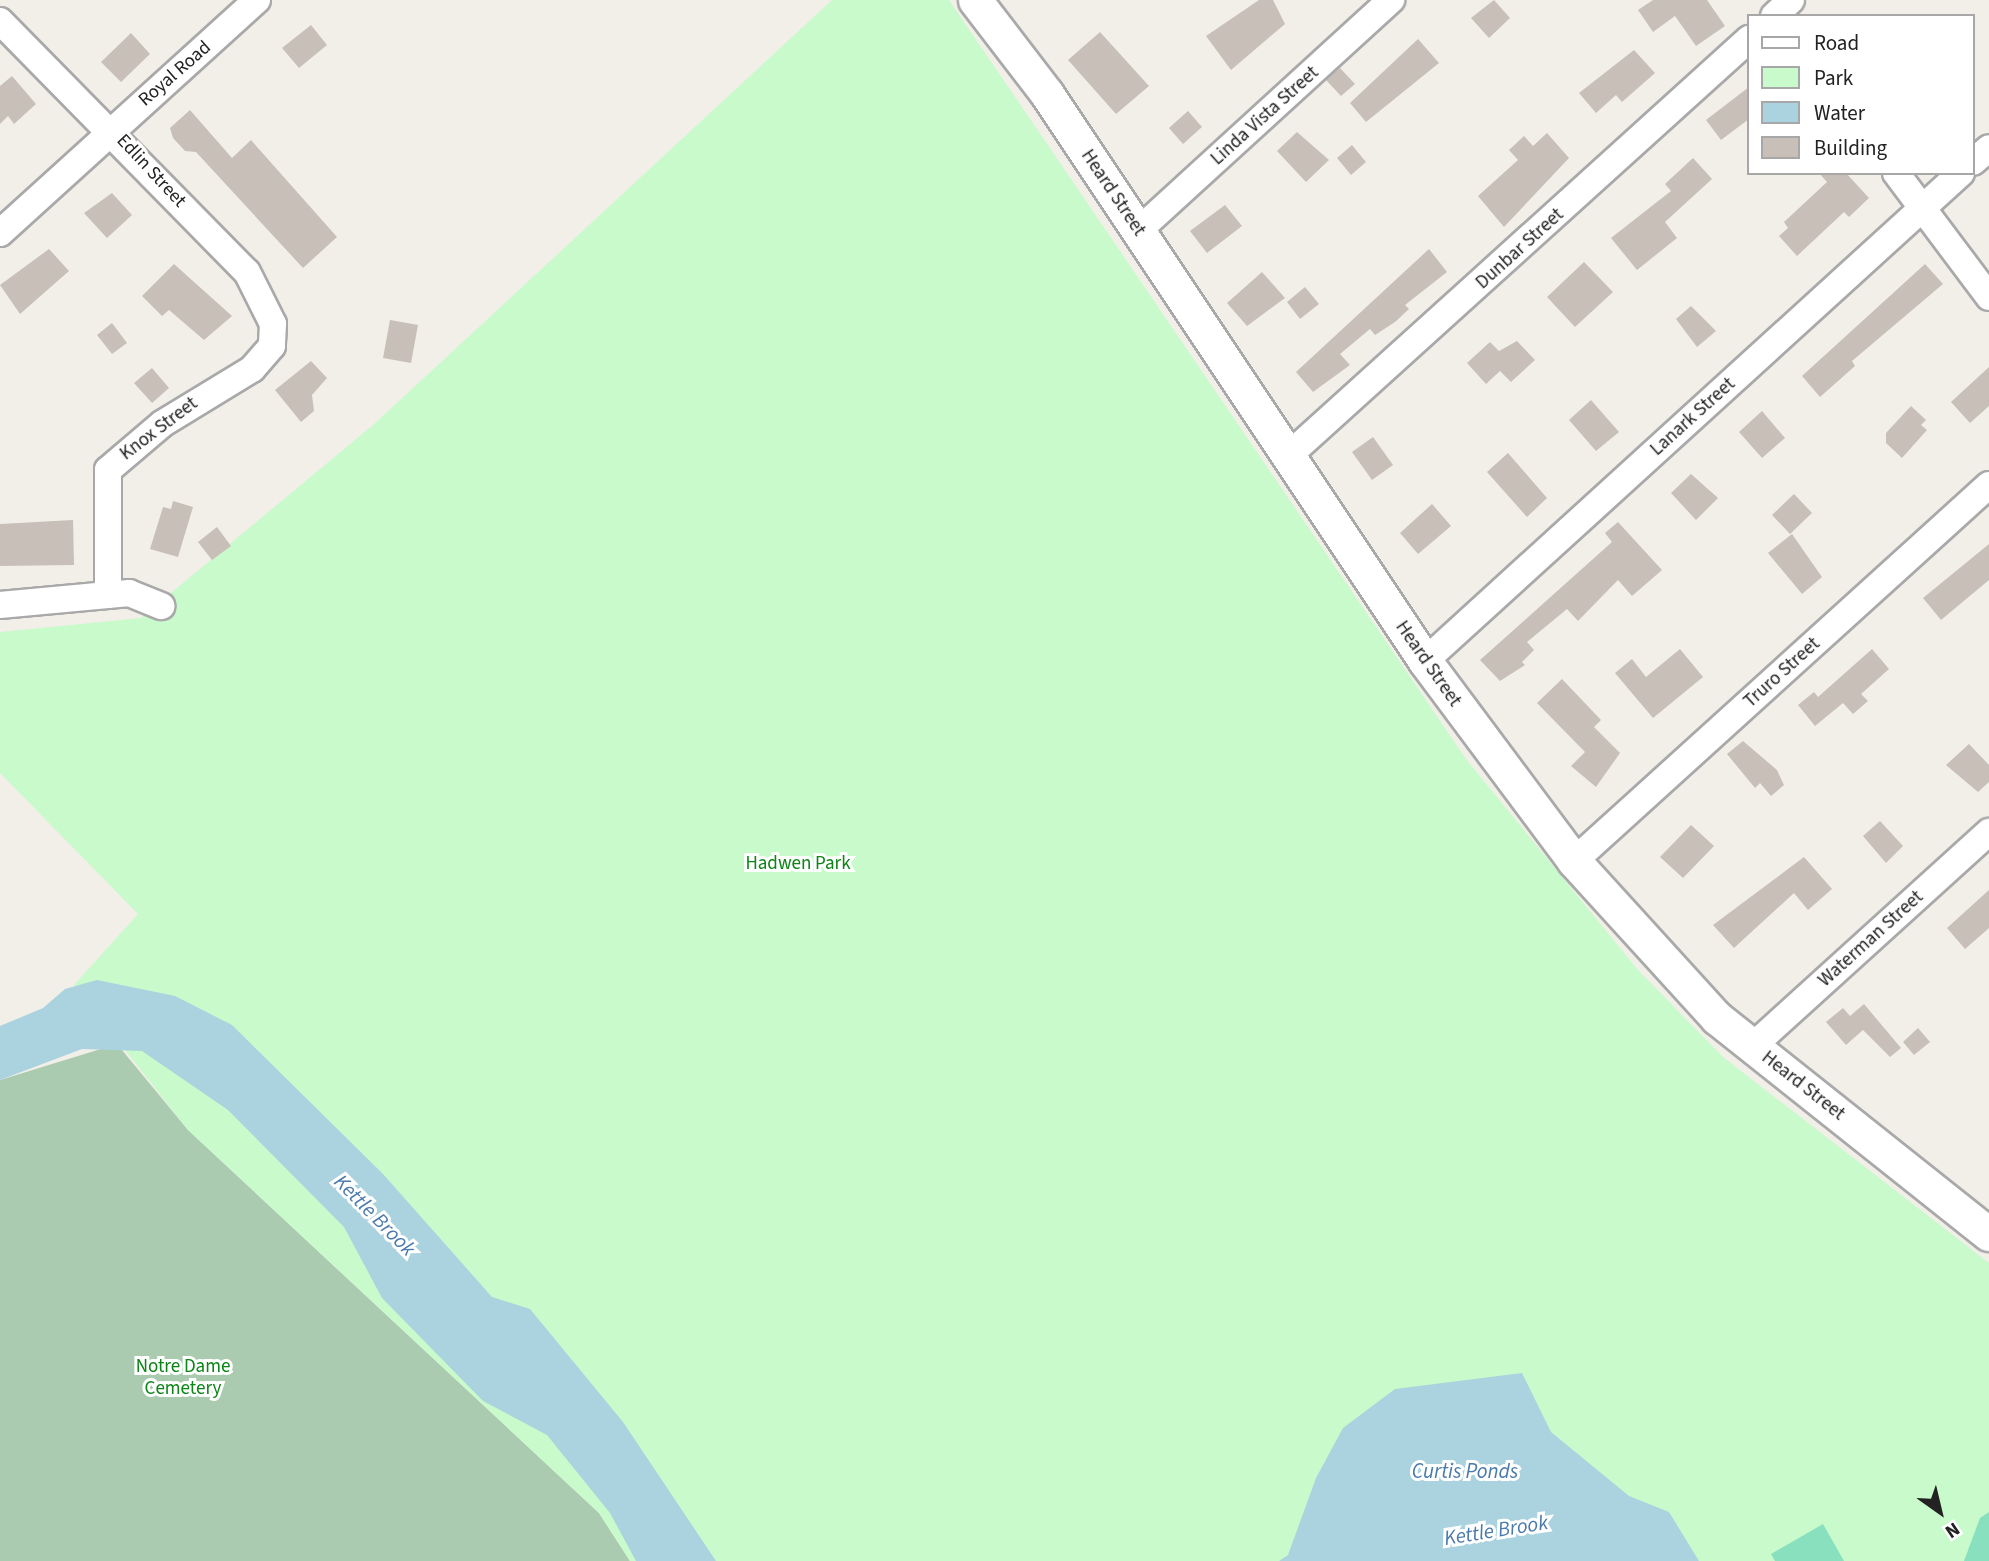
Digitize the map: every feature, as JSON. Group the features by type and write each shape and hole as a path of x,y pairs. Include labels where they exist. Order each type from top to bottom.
{"street":[{"name":"Royal Road","path":"0,233 257,0"},
{"name":"Heard Street","path":"975,0 1138,231 1425,661 1574,860 1685,987 1753,1046 1989,1234"},
{"name":"Linda Vista Street","path":"1138,231 1391,0"},
{"name":"Edlin Street","path":"0,21 112,129 247,272 266,300 272,340"},
{"name":"Dunbar Street","path":"1288,456 1748,40"},
{"path":"1975,160 1989,148"},
{"path":"1897,175 1921,210 1989,297"},
{"name":"Lanark Street","path":"1425,661 1959,175"},
{"name":"Knox Street","path":"108,595 108,470 162,424 252,369 272,340"},
{"name":"Truro Street","path":"1574,860 1989,485"},
{"path":"0,605 129,593 162,606"},
{"name":"Waterman Street","path":"1753,1046 1989,832"}],"green space":[{"name":"Hadwen Park","path":"832,0 949,0 1466,759 1638,970 1723,1057 1989,1263 1989,1561 630,1561 599,1513 188,1130 74,985 138,914 0,773 0,632 141,618 373,425"},
{"name":"Notre Dame Cemetery","path":"117,1044 188,1130 599,1513 630,1561 0,1561 0,1080"},
{"path":"1989,1512 1989,1561 1964,1561 1980,1518"},
{"path":"1823,1524 1844,1561 1775,1561 1771,1554"}],"water":[{"name":"Kettle Brook","path":"97,980 175,996 232,1025 383,1174 492,1297 530,1309 623,1422 716,1561 636,1561 610,1513 547,1435 483,1401 382,1298 344,1227 228,1110 142,1051 82,1049 0,1080 0,1026 43,1008 65,989"},
{"name":"Curtis Ponds","path":"1522,1373 1551,1432 1629,1496 1669,1512 1699,1561 1279,1561 1288,1555 1316,1478 1343,1428 1395,1389"}],"building":[{"path":"1259,0 1273,0 1285,24 1231,70 1206,36"},
{"path":"1494,0 1510,18 1489,38 1471,18"},
{"path":"1653,0 1707,0 1725,26 1696,46 1675,16 1653,32 1638,10"},
{"path":"311,25 327,45 299,68 282,48"},
{"path":"1100,32 1149,86 1116,114 1068,60"},
{"path":"131,33 150,54 121,82 101,62"},
{"path":"1418,39 1439,63 1366,122 1350,103"},
{"path":"1634,50 1655,73 1622,102 1616,95 1596,113 1579,93"},
{"path":"1340,68 1355,84 1341,96 1326,80"},
{"path":"12,76 36,104 14,124 8,116 0,124 0,86"},
{"path":"1748,88 1748,120 1721,140 1706,120"},
{"path":"190,110 232,158 251,140 337,237 303,268 196,152 185,151 173,138 170,128"},
{"path":"1188,111 1202,127 1183,144 1169,128"},
{"path":"1297,132 1329,160 1306,182 1277,151"},
{"path":"1547,133 1569,158 1504,227 1478,196 1518,160 1509,150 1524,136 1533,146"},
{"path":"1352,145 1366,162 1351,175 1337,158"},
{"path":"1693,158 1712,179 1665,222 1677,238 1637,270 1611,238 1671,191 1665,184"},
{"path":"1821,175 1848,175 1869,198 1849,217 1844,212 1797,256 1779,236 1788,228 1784,222 1827,182"},
{"path":"112,193 132,215 107,238 84,213"},
{"path":"1225,205 1242,226 1207,253 1190,231"},
{"path":"49,249 69,271 20,314 0,285"},
{"path":"1429,249 1447,272 1405,305 1409,309 1395,322 1375,335 1370,329 1340,354 1350,365 1313,392 1296,372"},
{"path":"1584,262 1613,292 1575,327 1547,297"},
{"path":"174,264 232,316 204,340 169,310 162,316 142,296"},
{"path":"1925,264 1943,284 1852,361 1855,366 1820,397 1802,376"},
{"path":"1262,272 1285,298 1247,326 1227,303"},
{"path":"1305,287 1319,304 1300,319 1287,302"},
{"path":"1691,306 1716,331 1697,347 1676,319"},
{"path":"390,320 418,325 411,363 383,358"},
{"path":"112,323 127,343 112,354 97,335"},
{"path":"1517,341 1535,360 1511,382 1500,371 1486,384 1467,363 1490,342 1499,351"},
{"path":"311,361 327,378 312,395 314,411 301,422 275,390"},
{"path":"1989,367 1989,406 1970,423 1951,402"},
{"path":"152,368 169,388 152,403 134,383"},
{"path":"1591,400 1619,432 1596,451 1569,420"},
{"path":"1911,406 1926,420 1921,425 1927,430 1902,458 1886,443 1886,433"},
{"path":"1762,411 1785,438 1762,458 1739,432"},
{"path":"1373,437 1393,465 1372,480 1352,452"},
{"path":"1508,453 1547,498 1527,517 1487,472"},
{"path":"1691,474 1718,498 1696,520 1671,493"},
{"path":"1794,494 1812,513 1790,534 1772,515"},
{"path":"173,501 193,507 178,557 150,549 163,507 171,509"},
{"path":"1432,504 1451,526 1418,554 1400,533"},
{"path":"73,520 74,565 0,566 0,524"},
{"path":"1618,522 1662,570 1632,596 1618,580 1578,621 1567,609 1527,642 1534,650 1522,662 1525,665 1500,681 1480,660 1612,542 1605,533"},
{"path":"217,527 231,546 212,560 198,542"},
{"path":"1792,534 1822,577 1802,594 1768,553"},
{"path":"1989,544 1989,580 1941,620 1923,598"},
{"path":"1680,649 1703,677 1653,718 1615,673 1632,659 1646,677"},
{"path":"1872,649 1889,669 1861,694 1868,701 1853,714 1843,703 1815,726 1798,705 1814,692 1818,697"},
{"path":"1562,679 1601,720 1594,727 1620,753 1596,787 1571,766 1585,752 1537,703"},
{"path":"1743,741 1777,770 1784,785 1771,796 1760,783 1755,788 1727,754"},
{"path":"1969,744 1989,765 1989,782 1978,792 1946,765"},
{"path":"1880,821 1903,846 1886,863 1863,836"},
{"path":"1691,825 1714,846 1683,878 1660,857"},
{"path":"1804,857 1832,889 1808,910 1794,893 1734,948 1713,925"},
{"path":"1989,890 1989,928 1965,949 1947,928"},
{"path":"1864,1004 1901,1048 1890,1057 1863,1030 1846,1045 1826,1022 1843,1008 1850,1016"},
{"path":"1918,1028 1930,1042 1914,1055 1903,1042"}]}
